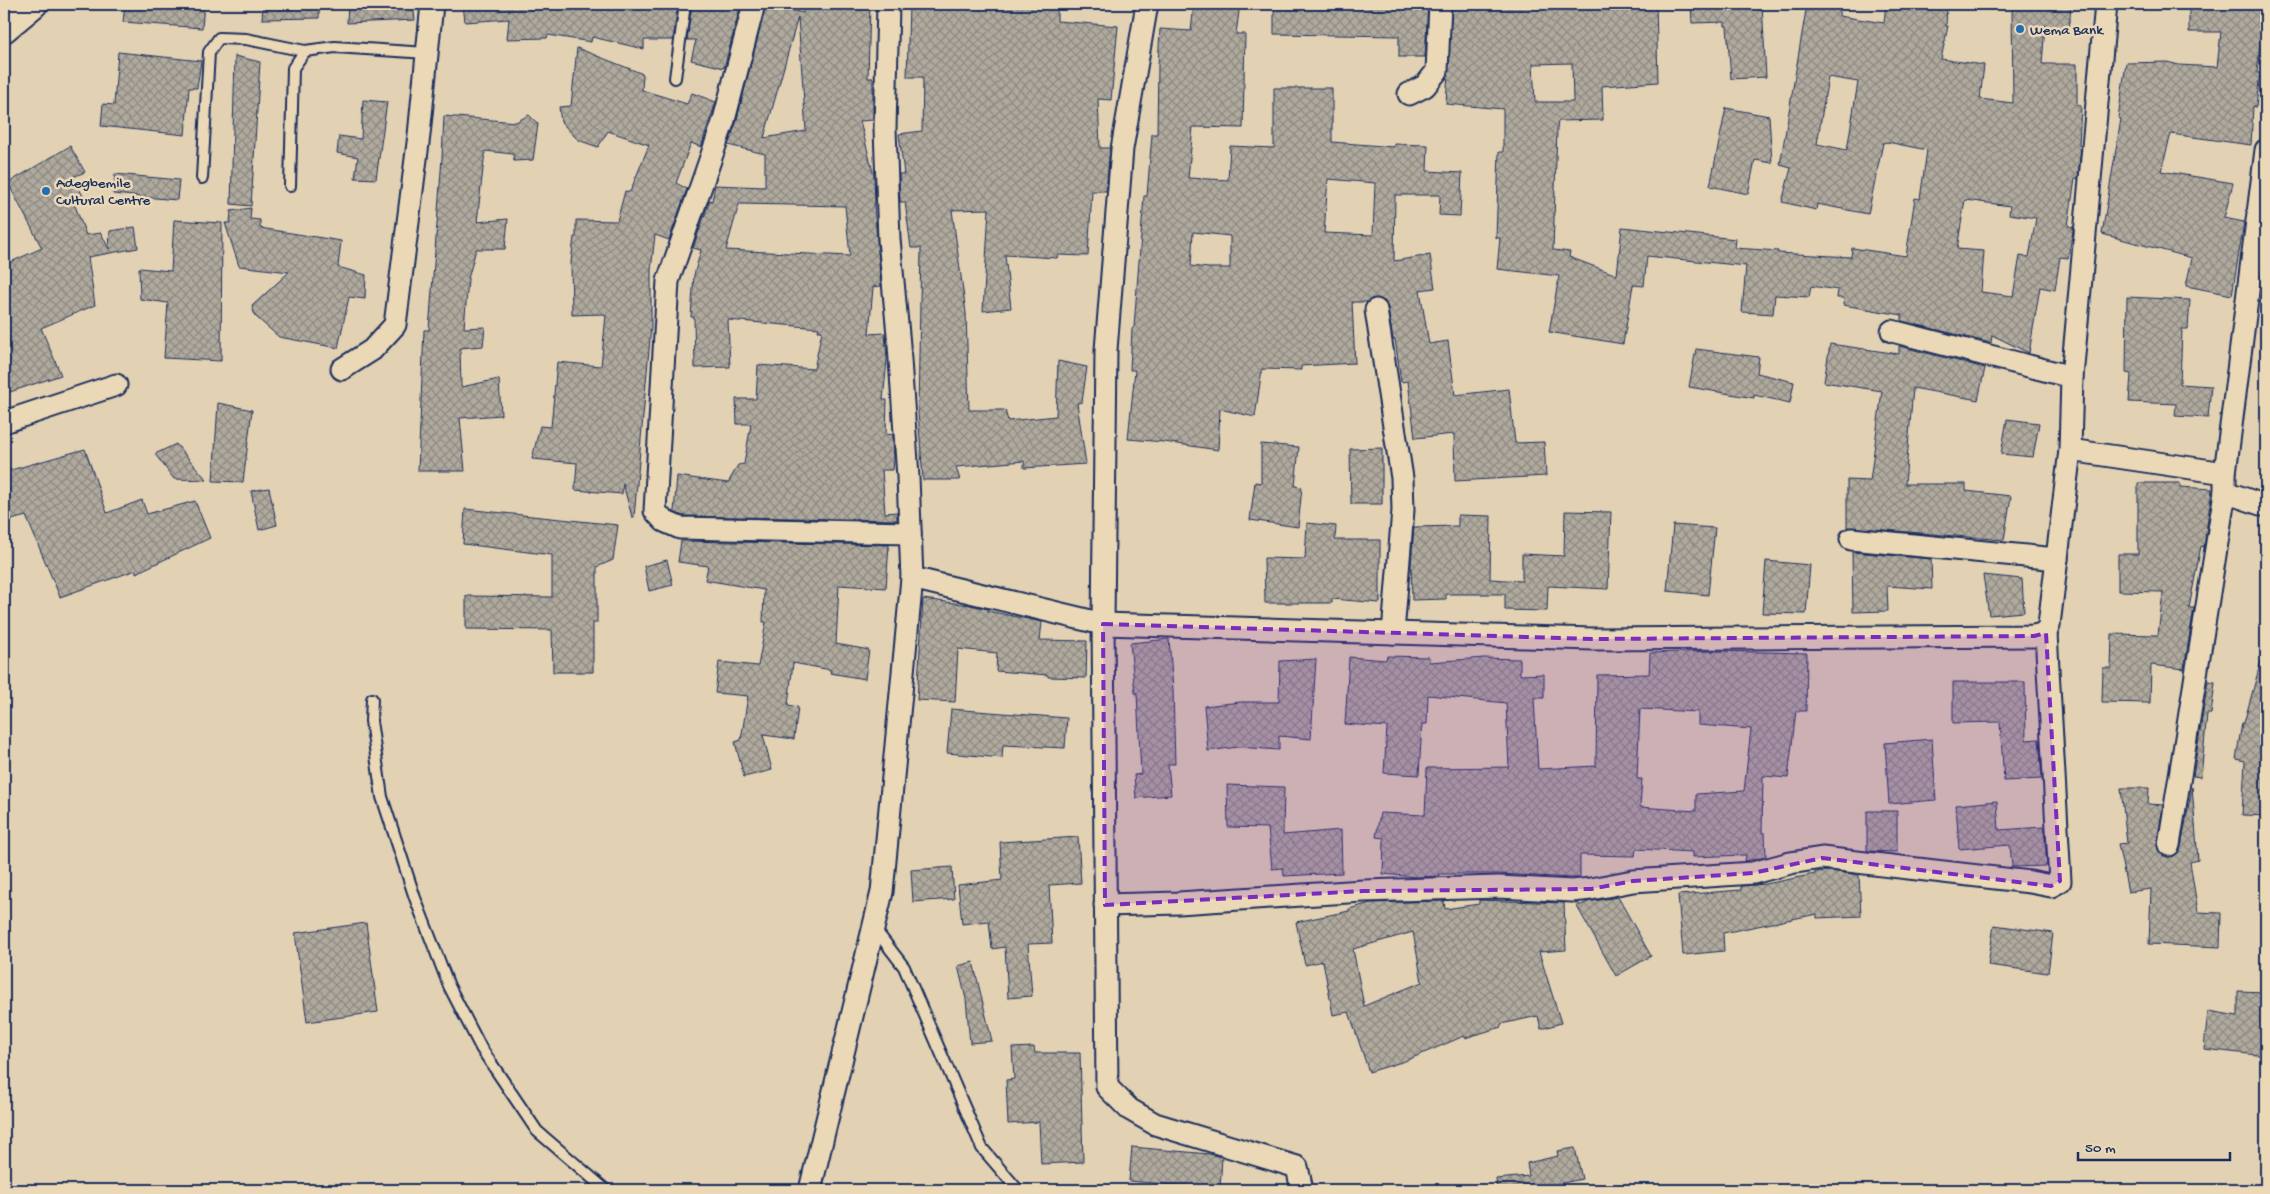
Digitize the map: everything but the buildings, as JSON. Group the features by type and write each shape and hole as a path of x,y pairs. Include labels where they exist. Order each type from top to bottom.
{"street":[{"path":"4,29 34,4"},
{"path":"342,369 372,350 395,325 419,135 432,4"},
{"path":"754,4 724,120 668,281 654,511 664,521 680,528 910,533"},
{"path":"810,1190 882,892 912,578 885,129 888,4"},
{"path":"1147,4 1122,149 1112,250 1106,350 1103,624 1107,1087 1128,1110 1155,1124 1296,1168 1302,1190"},
{"path":"1409,94 1425,86 1437,72 1440,4"},
{"path":"1105,905 1179,903 1363,890 1499,887 1592,889 1633,881 1753,873 1790,863 1822,858 2051,886 2060,881 2046,633 2049,625 2070,450 2072,377 2106,4"},
{"path":"2169,845 2225,482 2257,294 2266,150"},
{"path":"1376,310 1402,478 1403,510 1393,632"},
{"path":"1892,331 2072,377"},
{"path":"4,422 116,385"},
{"path":"2070,450 2225,482 2266,506"},
{"path":"1851,539 2057,559"},
{"path":"912,578 1103,624 1593,639 2034,636 2046,633"}],"lane":[{"path":"675,78 685,4"},
{"path":"202,178 209,52 219,38 246,39 305,51 335,47 427,53"},
{"path":"290,186 293,68 305,51"},
{"path":"372,699 371,722 382,797 415,898 449,986 481,1048 538,1132 606,1190"},
{"path":"874,927 904,967 982,1148 1018,1190"}],"highlighted area":[{"path":"1103,624 1593,639 2034,636 2046,633 2060,881 2051,886 1822,858 1753,873 1633,881 1591,889 1363,891 1105,905"}],"place":[{"name":"Wema Bank","path":"2020,29"},
{"name":"Adegbemile Cultural Centre","path":"46,191"}]}
